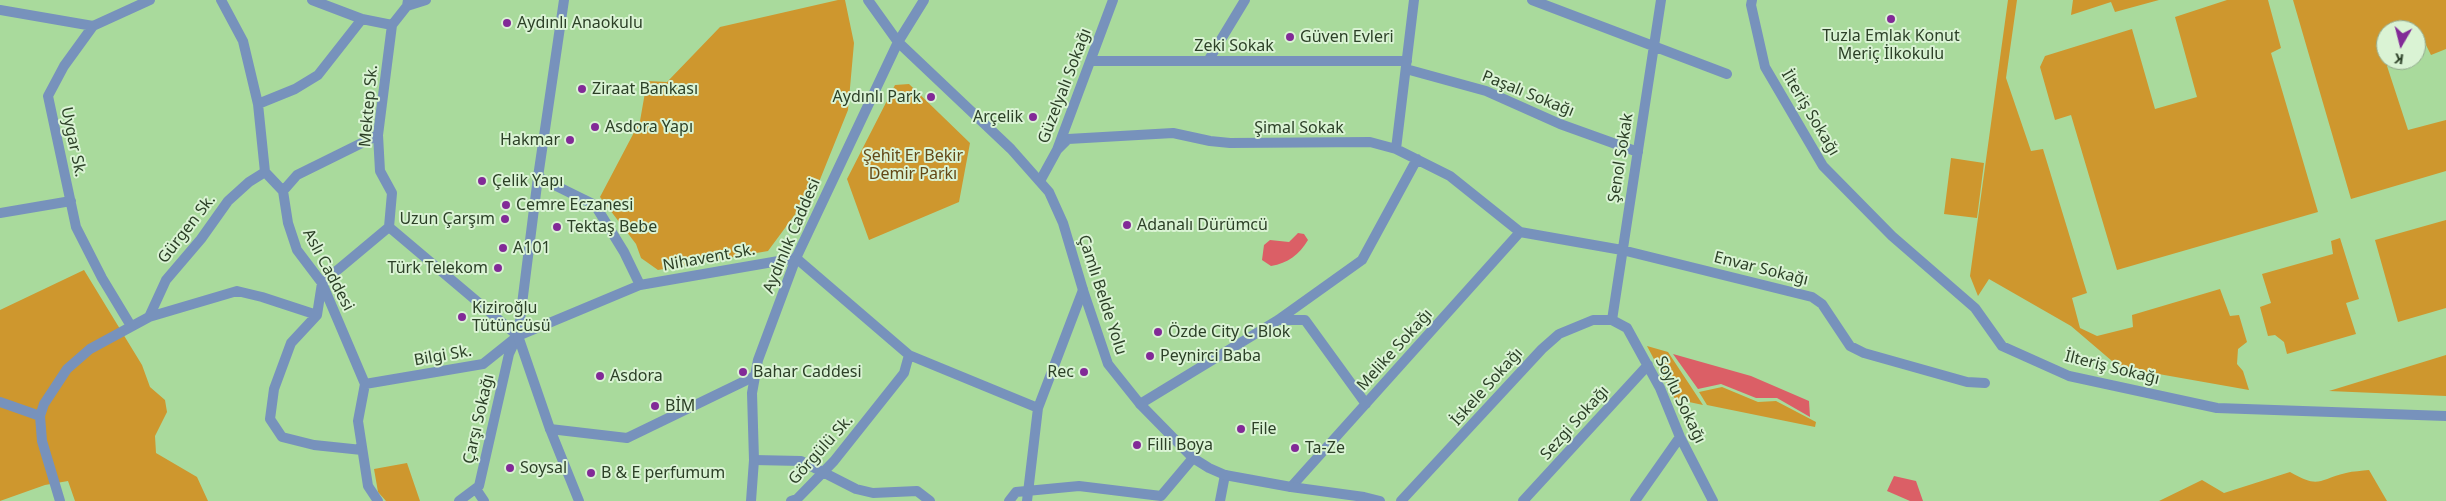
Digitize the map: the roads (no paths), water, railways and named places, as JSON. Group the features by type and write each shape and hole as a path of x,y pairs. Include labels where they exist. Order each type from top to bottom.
{"street":[{"name":"Uygar Sk.","path":"131,326 102,278 76,227 48,96 64,66 93,26 150,0"},
{"path":"221,0 242,41 258,104 265,172 283,191 297,175 378,135"},
{"path":"312,0 362,19 392,25 408,3 426,0"},
{"path":"564,0 538,177 518,336 550,429 579,501"},
{"name":"Çamlı Belde Yolu","path":"868,0 898,42 1011,149 1040,181 1057,206 1082,290 1108,364 1140,404 1193,458 1225,475 1380,501"},
{"name":"Aydınlık Caddesi","path":"751,501 754,460 753,376 796,258 898,42 924,0"},
{"name":"Güzelyalı Sokağı","path":"1040,181 1057,150 1113,0"},
{"path":"1208,61 1245,0"},
{"path":"1396,149 1414,0"},
{"path":"1532,0 1727,74"},
{"name":"Şenol Sokak","path":"1612,320 1661,0"},
{"name":"İlteriş Sokağı","path":"1752,0 1751,5 1765,67 1823,166 1892,236 1975,308 2002,346 2069,376 2217,408 2446,416"},
{"path":"0,10 93,26"},
{"path":"258,104 295,89 318,75 362,19"},
{"name":"Mektep Sk.","path":"389,227 392,193 380,171 378,135 392,25"},
{"name":"Zeki Sokak","path":"1091,61 1406,65"},
{"name":"Paşalı Sokağı","path":"1406,65 1486,91 1560,124 1638,152"},
{"name":"Şimal Sokak","path":"1057,150 1068,139 1173,133 1230,143 1370,142 1396,149 1450,176 1520,232"},
{"path":"1140,404 1278,320 1362,260 1417,158"},
{"name":"Gürgen Sk.","path":"149,317 166,280 202,238 228,201 249,182 265,172"},
{"path":"538,177 595,205 624,252 640,285"},
{"name":"Aslı Caddesi","path":"283,191 288,223 297,250 322,283 365,384"},
{"path":"0,213 71,201"},
{"path":"362,450 314,445 282,437 270,419 274,389 291,343 317,315 322,283 389,227 518,336"},
{"name":"Envar Sokağı","path":"1520,232 1622,250 1812,297 1822,304 1850,346 1864,353 1967,382 1985,383"},
{"name":"Melike Sokağı","path":"1291,487 1520,232"},
{"path":"796,258 909,355 1038,408"},
{"name":"Nihavent Sk.","path":"518,336 640,285 796,258"},
{"path":"1027,496 1038,408 1082,290"},
{"path":"60,501 42,441 40,416 50,393 73,362 113,335 149,317 237,292 262,297 317,315"},
{"path":"1278,320 1305,320 1366,404"},
{"name":"İskele Sokağı","path":"1401,501 1542,349 1559,334 1593,320 1612,320"},
{"name":"Soylu Sokağı","path":"1612,320 1627,328 1648,365 1660,388 1680,437 1713,501"},
{"name":"Bilgi Sk.","path":"365,384 483,364 518,336"},
{"name":"Çarşı Sokağı","path":"459,501 479,486 509,354 518,336"},
{"name":"Görgülü Sk.","path":"791,501 797,499 822,473 871,416 904,373 909,355"},
{"name":"Sezgi Sokağı","path":"1523,501 1648,365"},
{"path":"550,429 627,438 753,376"},
{"path":"365,384 358,420 368,486 378,501"},
{"path":"0,402 40,416"},
{"path":"1635,501 1680,437"},
{"path":"1009,501 1016,492 1027,496 1079,486 1161,496 1193,458"},
{"path":"754,460 801,461 856,489 873,493 918,491 930,501"},
{"path":"1220,501 1225,475"},
{"path":"476,489 484,501"}],"place":[{"name":"Tuzla Emlak Konut Meriç İlkokulu","path":"1891,19"},
{"name":"Aydınlı Anaokulu","path":"507,23"},
{"name":"Güven Evleri","path":"1290,37"},
{"name":"Ziraat Bankası","path":"582,89"},
{"name":"Aydınlı Park","path":"931,97"},
{"name":"Arçelik","path":"1033,117"},
{"name":"Asdora Yapı","path":"595,127"},
{"name":"Hakmar","path":"570,140"},
{"name":"Çelik Yapı","path":"482,181"},
{"name":"Cemre Eczanesi","path":"506,205"},
{"name":"Uzun Çarşım","path":"505,219"},
{"name":"Adanalı Dürümcü","path":"1127,225"},
{"name":"Tektaş Bebe","path":"557,227"},
{"name":"A101","path":"503,248"},
{"name":"Türk Telekom","path":"498,268"},
{"name":"Kiziroğlu Tütüncüsü","path":"462,317"},
{"name":"Özde City C Blok","path":"1158,332"},
{"name":"Peynirci Baba","path":"1150,356"},
{"name":"Bahar Caddesi","path":"743,372"},
{"name":"Rec","path":"1084,372"},
{"name":"Asdora","path":"600,376"},
{"name":"BİM","path":"655,406"},
{"name":"File","path":"1241,429"},
{"name":"Filli Boya","path":"1137,445"},
{"name":"Ta-Ze","path":"1295,448"},
{"name":"Soysal","path":"510,468"},
{"name":"B & E perfumum","path":"591,473"}],"park label":[{"name":"Şehit Er Bekir Demir Parkı","path":"913,165"}]}
